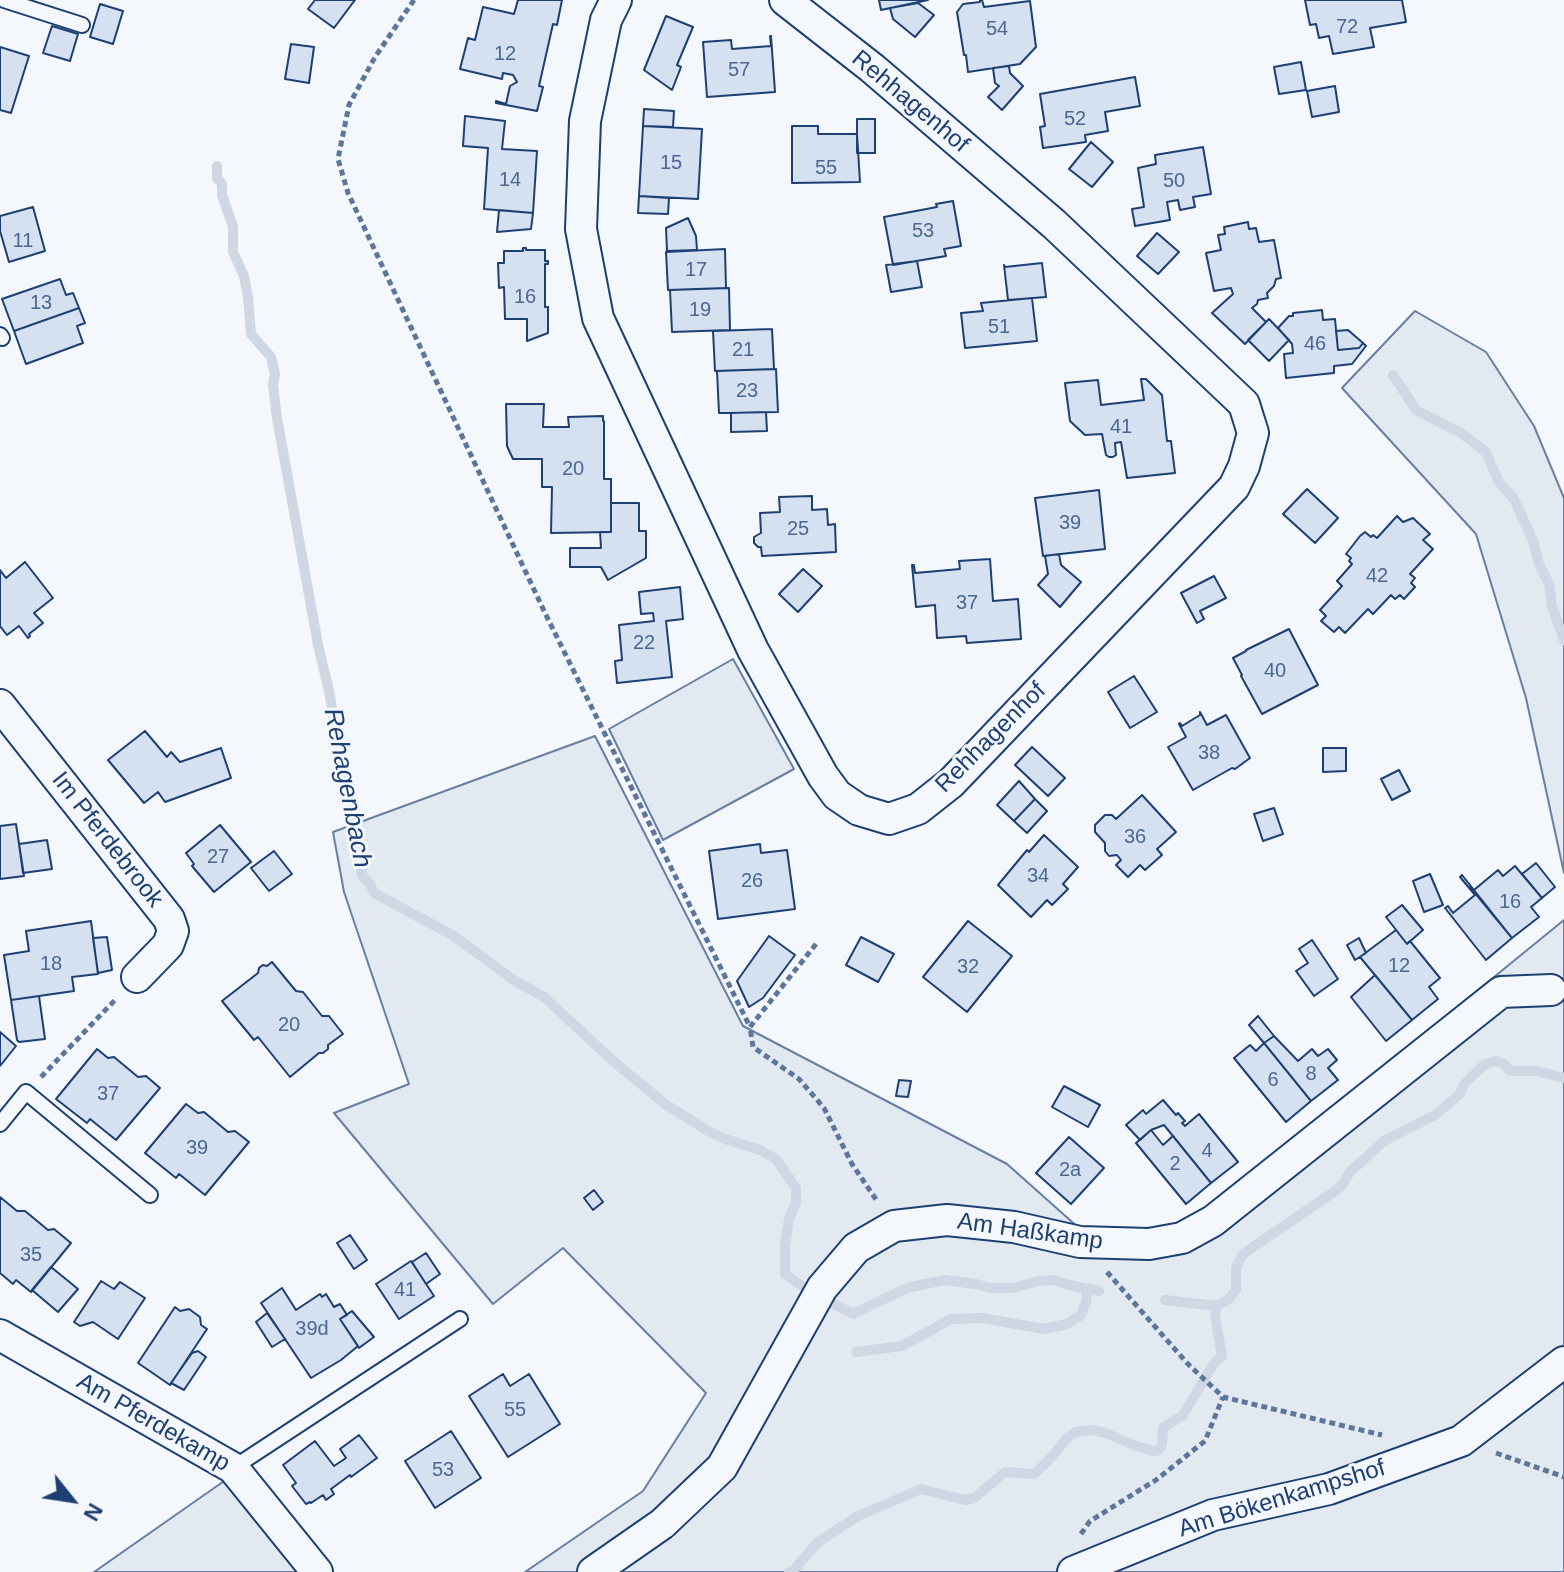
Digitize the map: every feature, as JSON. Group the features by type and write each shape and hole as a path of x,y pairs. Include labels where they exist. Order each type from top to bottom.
{"street":[{"name":"Rehhagenhof","path":"616,0 606,20 585,121 581,229 598,318 753,650 823,776 837,795 859,810 889,819 918,809 951,783 1234,487 1244,466 1253,433 1244,404 1054,224 872,68 785,0"},
{"name":"Im Pferdebrook","path":"0,705 169,919 173,931 168,945 137,977"},
{"name":"Am Haßkamp","path":"593,1572 662,1524 722,1467 822,1288 856,1248 894,1226 947,1220 1014,1227 1080,1242 1149,1244 1182,1238 1213,1221 1501,992 1551,990"},
{"name":"Am Pferdekamp","path":"0,1335 233,1468 317,1572"},
{"name":"Am Bökenkampshof","path":"1073,1572 1213,1515 1329,1489 1450,1445 1564,1362"}],"lane":[{"path":"4,0 82,25"},
{"path":"0,1124 26,1092 150,1195"},
{"path":"233,1468 460,1319"}],"path":[{"path":"414,0 375,57 349,105 338,159 348,193 545,613 750,1027 753,1047 799,1079 824,1108 852,1164 894,1226"},
{"path":"750,1027 816,944"},
{"path":"26,1092 137,977"},
{"path":"1080,1242 1188,1364 1223,1397 1450,1445 1564,1477"},
{"path":"1081,1534 1090,1521 1156,1480 1205,1441 1223,1397"}],"shaded area":[{"path":"1415,311 1486,352 1534,426 1564,498 1564,873 1526,698 1476,534 1342,388"},
{"path":"733,659 794,769 663,840 609,729"},
{"path":"595,736 743,1026 1007,1164 1080,1229 1164,1233 1197,1219 1564,920 1564,1572 525,1572 643,1491 706,1393 563,1248 493,1304 334,1113 409,1084 344,892 333,832"},
{"path":"227,1479 301,1572 94,1572"}],"building":[{"path":"315,0 355,0 334,28 308,9"},
{"path":"518,0 562,0 557,25 553,24 539,86 543,87 537,111 496,103 506,104 510,86 517,82 513,75 503,73 502,79 460,69 468,38 475,40 483,7 514,14"},
{"path":"879,0 928,0 881,10"},
{"path":"980,0 984,7 1030,1 1036,47 1020,64 968,72 957,12 963,4"},
{"path":"1305,0 1402,0 1406,22 1370,28 1374,47 1333,54 1329,36 1319,38 1316,24 1310,25"},
{"path":"918,3 934,15 915,37 893,19 890,8"},
{"path":"100,4 123,11 113,44 90,37"},
{"path":"666,16 693,27 677,65 681,67 672,90 644,70"},
{"path":"52,26 78,34 70,61 43,53"},
{"path":"771,36 775,92 707,97 703,42 731,40 732,49 771,46"},
{"path":"291,44 314,47 309,83 285,79"},
{"path":"0,47 29,56 11,113 0,110"},
{"path":"1301,62 1306,90 1279,94 1274,67"},
{"path":"1009,66 1010,73 1023,86 1002,110 988,97 999,86 995,83 993,68"},
{"path":"1135,77 1140,106 1105,112 1108,131 1085,135 1086,142 1043,148 1040,127 1045,126 1040,94"},
{"path":"1335,86 1339,112 1312,117 1307,91"},
{"path":"644,109 674,111 673,127 643,126"},
{"path":"465,116 505,121 502,149 537,151 533,213 484,209 488,148 463,146"},
{"path":"857,119 875,119 875,153 857,153"},
{"path":"643,126 702,129 698,199 639,196"},
{"path":"792,126 818,126 818,134 857,134 860,182 792,183"},
{"path":"1091,142 1113,162 1092,187 1069,169"},
{"path":"1203,147 1211,194 1193,197 1195,207 1180,210 1178,200 1167,202 1170,220 1135,226 1132,209 1144,207 1138,168 1156,164 1155,155"},
{"path":"639,196 669,198 668,214 638,213"},
{"path":"953,201 961,246 944,249 946,256 893,265 884,217"},
{"path":"33,207 45,251 9,262 0,231 0,216"},
{"path":"499,210 533,213 531,229 497,232"},
{"path":"688,218 696,236 697,250 667,251 666,228"},
{"path":"1248,222 1249,229 1256,228 1259,242 1274,240 1281,278 1276,279 1267,293 1268,298 1258,300 1252,308 1266,322 1245,344 1212,313 1233,294 1231,288 1214,291 1206,253 1221,250 1218,235 1225,234 1224,227"},
{"path":"1157,233 1179,252 1158,274 1137,256"},
{"path":"523,248 545,250 545,261 548,261 545,264 545,307 548,307 548,333 527,341 527,319 505,319 504,287 499,288 498,263 504,263 504,251 523,251"},
{"path":"725,249 726,288 668,290 666,252"},
{"path":"917,261 922,287 891,292 886,265"},
{"path":"1042,263 1046,297 1008,300 1004,265"},
{"path":"60,279 66,295 73,293 79,308 14,331 2,299"},
{"path":"729,288 730,330 672,332 670,290"},
{"path":"1032,298 1037,341 965,348 961,313 983,311 981,303"},
{"path":"79,308 85,323 77,326 83,343 26,364 14,331"},
{"path":"1322,310 1323,320 1335,319 1338,350 1359,348 1363,343 1366,346 1352,364 1334,366 1334,373 1286,378 1284,354 1293,353 1292,344 1278,328 1293,313"},
{"path":"1269,319 1289,340 1269,361 1248,340"},
{"path":"772,329 774,369 715,371 713,331"},
{"path":"1348,330 1363,343 1359,348 1338,350 1336,331"},
{"path":"776,369 778,412 719,413 717,371"},
{"path":"1141,379 1146,379 1162,395 1167,441 1171,441 1175,473 1127,478 1121,442 1115,443 1116,455 1109,457 1102,434 1085,435 1070,421 1065,383 1098,380 1101,405 1144,400"},
{"path":"506,404 544,404 543,427 569,427 568,417 603,416 604,479 611,479 611,532 551,533 552,487 542,487 542,459 513,459 507,446"},
{"path":"766,412 767,431 731,432 731,413"},
{"path":"1307,489 1338,518 1315,543 1283,514"},
{"path":"1099,490 1105,549 1043,556 1035,498"},
{"path":"812,496 812,510 827,509 828,525 835,524 836,552 762,556 761,547 754,543 754,537 761,533 760,513 780,512 779,497"},
{"path":"611,503 639,503 639,531 646,531 646,558 608,580 601,567 570,567 570,548 601,548 600,532 611,532"},
{"path":"1397,516 1403,522 1413,518 1430,534 1423,540 1433,549 1410,574 1415,578 1411,583 1415,587 1404,599 1400,595 1395,599 1391,595 1373,614 1368,609 1345,633 1339,627 1334,632 1321,621 1326,616 1320,610 1342,586 1337,581 1352,564 1346,554 1365,532 1377,538"},
{"path":"1059,554 1061,565 1081,582 1060,607 1038,585 1048,574 1045,556"},
{"path":"990,559 993,601 1018,599 1021,639 967,643 966,636 937,638 935,605 916,607 912,565 915,573 960,569 959,561"},
{"path":"25,562 53,598 34,613 43,623 28,638 19,626 7,635 0,626 0,570 6,578"},
{"path":"803,569 822,586 798,612 779,594"},
{"path":"1214,576 1226,598 1200,611 1204,619 1197,623 1181,593"},
{"path":"680,587 683,619 666,621 672,677 617,683 615,661 622,660 619,625 654,621 653,613 641,614 639,592"},
{"path":"1289,629 1318,685 1262,714 1233,658"},
{"path":"1134,676 1157,712 1130,728 1108,692"},
{"path":"1200,712 1207,725 1226,715 1250,758 1193,790 1168,747 1186,737 1179,724 1182,726"},
{"path":"145,731 167,757 171,752 180,762 221,748 231,778 165,802 158,792 144,803 108,760"},
{"path":"1032,747 1065,778 1048,796 1015,765"},
{"path":"1323,748 1346,748 1346,771 1323,772"},
{"path":"1399,770 1410,791 1392,800 1381,779"},
{"path":"1019,781 1035,799 1014,821 997,805"},
{"path":"1142,795 1176,832 1157,849 1162,855 1145,870 1140,865 1128,877 1116,865 1121,860 1117,855 1109,856 1105,851 1105,843 1095,832 1095,825 1105,815 1116,819"},
{"path":"1035,799 1047,811 1027,833 1014,821"},
{"path":"1274,808 1283,834 1263,841 1254,814"},
{"path":"16,824 24,876 0,879 0,826"},
{"path":"220,825 251,862 214,892 192,866 194,864 186,853"},
{"path":"1044,835 1078,867 1063,884 1068,889 1052,905 1047,900 1031,917 998,885"},
{"path":"47,840 52,869 23,873 19,844"},
{"path":"760,844 761,853 787,850 795,909 718,919 709,851"},
{"path":"274,851 292,874 269,891 251,868"},
{"path":"1536,863 1555,887 1542,898 1522,874"},
{"path":"1515,866 1542,898 1531,907 1539,917 1512,938 1470,887 1474,890 1498,870 1503,876"},
{"path":"1430,874 1443,905 1424,912 1413,881"},
{"path":"1462,875 1512,938 1486,960 1445,908 1448,906 1453,913 1475,895 1460,877"},
{"path":"1402,905 1423,930 1407,944 1386,917"},
{"path":"91,921 98,974 72,977 74,991 11,1000 4,955 29,951 26,931"},
{"path":"968,921 1012,956 967,1012 923,977"},
{"path":"1396,930 1407,944 1410,941 1440,978 1429,987 1438,999 1412,1020 1360,957"},
{"path":"769,936 795,955 763,998 749,1007 737,981"},
{"path":"107,937 112,970 98,973 93,938"},
{"path":"861,937 894,954 878,982 846,965"},
{"path":"1359,938 1366,953 1355,960 1347,945"},
{"path":"1312,940 1338,979 1314,996 1296,971 1308,963 1299,949"},
{"path":"272,962 296,991 303,992 322,1016 329,1016 343,1034 290,1077 258,1037 254,1040 222,1001 258,973 259,968"},
{"path":"1375,975 1412,1020 1386,1041 1351,997"},
{"path":"39,996 45,1039 19,1042 11,1000"},
{"path":"1258,1016 1274,1036 1264,1043 1249,1025"},
{"path":"0,1032 16,1046 0,1066"},
{"path":"1274,1036 1298,1061 1312,1049 1318,1056 1328,1049 1337,1060 1328,1068 1338,1080 1311,1101 1264,1043"},
{"path":"1264,1043 1311,1101 1286,1122 1234,1058 1250,1045 1256,1051"},
{"path":"97,1049 108,1058 114,1057 138,1077 146,1076 160,1088 116,1140 90,1119 87,1123 56,1099"},
{"path":"899,1080 911,1081 908,1097 896,1096"},
{"path":"1064,1086 1100,1105 1088,1127 1052,1107"},
{"path":"1163,1100 1185,1121 1182,1123 1185,1126 1199,1114 1238,1162 1211,1183 1164,1125 1151,1130 1140,1140 1126,1125 1143,1110 1146,1114"},
{"path":"186,1104 198,1113 204,1112 228,1132 235,1131 249,1142 205,1195 179,1174 176,1178 145,1153"},
{"path":"1151,1130 1163,1145 1173,1136 1211,1183 1186,1204 1136,1143"},
{"path":"1069,1137 1104,1168 1071,1204 1036,1173"},
{"path":"594,1190 603,1202 593,1210 584,1198"},
{"path":"0,1197 17,1211 25,1211 48,1230 54,1229 71,1243 31,1292 16,1280 13,1284 0,1273"},
{"path":"350,1235 367,1260 354,1269 337,1243"},
{"path":"426,1253 440,1274 426,1284 412,1262"},
{"path":"411,1261 434,1296 399,1319 376,1284"},
{"path":"51,1267 78,1289 58,1312 32,1290"},
{"path":"101,1281 114,1289 120,1282 145,1298 118,1339 93,1322 80,1326 74,1322"},
{"path":"282,1288 296,1310 320,1294 322,1297 326,1294 334,1307 340,1304 347,1315 340,1319 358,1346 311,1378 261,1303"},
{"path":"175,1307 180,1311 189,1309 200,1317 201,1325 207,1329 170,1385 138,1363"},
{"path":"352,1311 374,1337 359,1348 340,1319"},
{"path":"267,1313 285,1339 272,1347 256,1322"},
{"path":"198,1351 206,1357 184,1390 171,1383 192,1353"},
{"path":"503,1374 510,1386 529,1374 560,1424 508,1457 469,1396"},
{"path":"451,1431 481,1478 435,1508 405,1461"},
{"path":"359,1435 377,1458 331,1489 334,1494 326,1500 323,1495 306,1504 292,1486 296,1483 283,1465 315,1441 334,1466 346,1458 340,1449"}],"waterway":[{"name":"Rehagenbach","path":"217,166 217,178 222,184 222,195 233,227 233,252 244,276 251,334 271,357 275,374 273,385 277,418 318,645 365,861 361,872 364,878 374,893 454,936 515,981 544,997 665,1104 722,1138 760,1150 776,1159 796,1188 796,1202 789,1219 785,1246 785,1274 802,1286"},
{"path":"1393,375 1416,410 1461,433 1485,451 1499,482 1514,499 1534,543 1564,640"},
{"path":"1217,1306 1236,1290 1236,1268 1243,1254 1338,1189 1350,1172 1384,1141 1435,1115 1459,1095 1465,1083 1485,1064 1496,1061 1510,1071 1537,1071 1564,1078"},
{"name":"Rehagenbach","path":"826,1300 853,1314 907,1288 944,1280 990,1288 1013,1288 1054,1280 1099,1291"},
{"path":"856,1352 902,1346 951,1319 982,1318 1044,1329 1067,1324 1081,1315 1087,1289"},
{"name":"Rehagenbach","path":"1165,1300 1217,1306"},
{"path":"789,1572 817,1543 858,1516 921,1489 965,1500 974,1498 1005,1472 1034,1474 1076,1432 1091,1430 1106,1433 1136,1446 1159,1450 1163,1428 1183,1415 1214,1363 1222,1356 1215,1315 1217,1306"}]}
